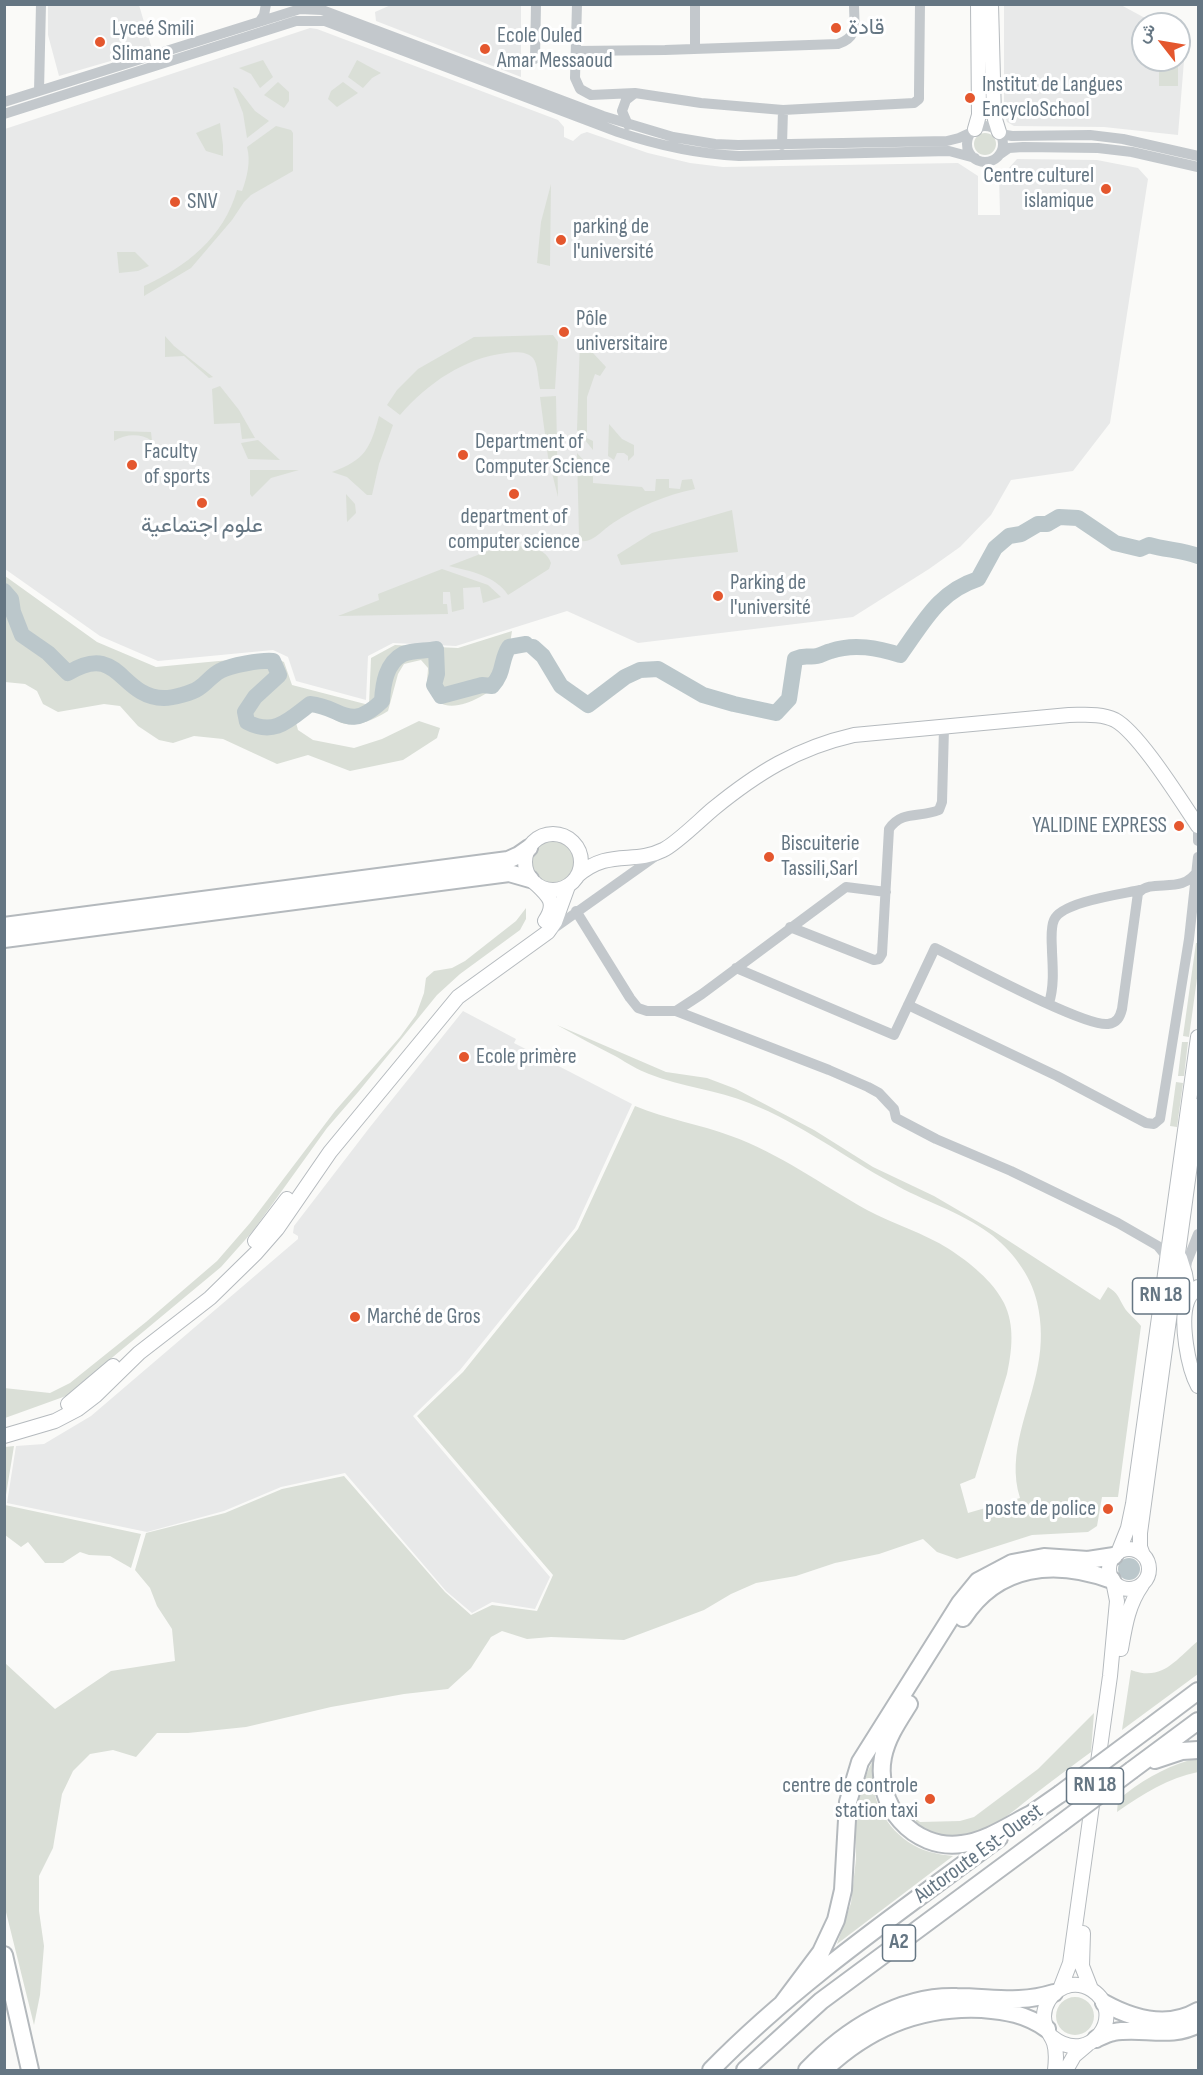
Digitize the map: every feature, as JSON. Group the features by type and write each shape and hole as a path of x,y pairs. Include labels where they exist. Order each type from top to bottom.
{"highway":[{"path":"4,926 508,860 529,848"},
{"path":"4,939 509,873 532,881"},
{"path":"782,2004 821,1952 837,1920 843,1890 848,1802 860,1762 960,1603 978,1581 1012,1563 1044,1557 1088,1560 1116,1554"},
{"path":"1033,1813 975,1841 948,1845 927,1839 912,1832 902,1823 885,1796 881,1778 885,1749 893,1731 965,1615 991,1587 1013,1575 1043,1568 1086,1572 1112,1581"},
{"name":"Autoroute Est-Ouest","path":"711,2070 758,2024 836,1959 1198,1691"},
{"name":"Autoroute Est-Ouest","path":"745,2070 821,2001 1198,1721"},
{"path":"1132,1770 1173,1754 1198,1750"},
{"path":"4,1955 30,2070"},
{"path":"807,2070 845,2036 890,2010 937,1998 955,1996 1026,2000 1057,1991"},
{"path":"1104,2003 1126,2014 1157,2021 1184,2018 1198,2011"},
{"path":"4,2005 19,2070"},
{"path":"824,2070 845,2050 890,2024 914,2016 945,2010 1010,2012 1024,2016 1049,2033"},
{"path":"1092,2042 1113,2032 1137,2030 1162,2032 1198,2024"}],"main road":[{"path":"974,131 979,115 978,4"},
{"path":"991,4 994,116 1000,133"},
{"path":"532,881 540,887 554,890 572,881 597,862 664,850 750,780 788,757 828,741 854,735 1069,716 1096,714 1114,719 1134,736 1198,826"},
{"path":"4,1427 36,1419 73,1402 144,1338 204,1292 244,1253 279,1210 331,1136 396,1063 448,997 475,972 543,925 552,907 548,895 532,881 525,860 533,842 552,834 566,837 588,851 612,858"},
{"path":"4,1436 55,1421 78,1409 140,1353 210,1298 249,1260 277,1229 330,1152 458,997 548,932 581,867 578,850 566,837"},
{"name":"RN 18","path":"1143,1555 1140,1547 1140,1533 1173,1255 1170,1234 1198,1037"},
{"name":"RN 18","path":"1116,1554 1128,1527 1133,1504 1198,1106"},
{"path":"1173,1255 1194,1292 1185,1310 1185,1325 1192,1370 1198,1386"},
{"path":"1131,1549 1143,1555 1148,1563 1149,1573 1142,1585 1129,1590 1112,1581 1108,1568 1116,1554 1131,1549"},
{"name":"RN 18","path":"1057,1991 1070,1963 1110,1676 1117,1601 1112,1581"},
{"name":"RN 18","path":"1091,1989 1082,1966 1081,1948 1124,1633 1128,1612 1142,1585"},
{"path":"1055,2070 1056,2052 1049,2033 1045,2010 1057,1991 1075,1985 1091,1989 1104,2003 1106,2022 1102,2031 1092,2042 1074,2056 1066,2070"},
{"path":"1049,2033 1069,2047 1078,2047 1092,2042"}],"street":[{"path":"39,91 41,4"},
{"path":"260,21 266,4"},
{"path":"289,4 628,125 673,137 716,144 782,145 947,141 959,138 980,127 990,126 1000,133 1011,136 1090,135 1123,139 1198,156"},
{"path":"311,4 324,15 618,132 681,150 739,156 949,151 986,161 1009,148 1098,147 1198,167"},
{"path":"535,59 536,4"},
{"path":"695,4 695,49"},
{"path":"576,51 838,44 849,40 854,33 854,4"},
{"path":"603,116 609,114 618,101 635,93 701,103 783,111 914,103 919,99 920,91 920,4"},
{"path":"577,5 575,78 580,89 591,95 618,101 626,100 635,93"},
{"path":"4,102 299,7"},
{"path":"296,21 299,7"},
{"path":"4,114 296,21 324,15"},
{"path":"618,101 628,125"},
{"path":"782,145 783,111"},
{"path":"974,131 968,147 975,158"},
{"path":"999,155 1003,146 1000,133"},
{"path":"790,927 874,960 879,959 882,954 889,829 895,821 905,817 930,814 939,810 942,802 945,728"},
{"path":"1198,826 1198,841"},
{"path":"548,932 664,850"},
{"path":"908,1005 1057,1076 1146,1123 1154,1124 1160,1119 1189,939 1198,857"},
{"path":"1049,1003 1053,977 1052,928 1058,914 1072,906 1186,882 1193,879 1198,871"},
{"path":"676,1011 846,887 886,892"},
{"path":"736,968 894,1035 935,948 1049,1003 1098,1024 1111,1024 1119,1019 1129,968 1136,902 1140,890"},
{"path":"576,911 630,998 639,1008 647,1011 676,1011 868,1087 879,1093 894,1109 896,1118 936,1139 1011,1171 1118,1223 1173,1255"},
{"path":"1152,1243 1162,1243 1170,1234"},
{"path":"1185,1274 1187,1262 1198,1234"}],"shaded area":[{"name":"Ecole Ouled Amar Messaoud","path":"393,4 521,5 521,77 376,21 375,12"},
{"name":"Lyceé Smili Slimane","path":"48,5 139,5 152,49 59,76 48,35"},
{"path":"1004,5 1121,5 1134,12 1131,12 1131,72 1183,72 1178,135 1104,127 1014,126 1007,122 1004,113"},
{"name":"Pôle universitaire","path":"310,28 558,120 564,127 564,137 573,141 587,132 648,153 690,163 723,167 958,163 978,176 978,215 1000,215 999,175 1017,159 1097,160 1138,168 1148,179 1110,423 1073,471 1011,480 991,515 960,547 853,617 638,643 567,611 456,646 393,643 368,656 366,700 296,681 288,657 273,650 158,661 100,636 5,569 5,129"},
{"path":"263,60 273,77 260,88 251,74 239,68"},
{"path":"357,60 381,73 372,78 363,88 348,77"},
{"path":"1159,72 1178,72 1178,86 1159,86"},
{"path":"278,82 289,92 289,101 284,108 264,95"},
{"path":"343,82 358,93 337,107 328,99 331,91"},
{"path":"233,87 238,89 255,111 269,121 247,138 243,113"},
{"path":"220,123 223,156 206,151 196,133"},
{"path":"276,126 291,130 293,133 293,171 251,195 191,268 144,296 144,286 188,260 213,236 231,207 237,190 242,191 248,169 247,147"},
{"path":"985,133 993,136 996,144 993,152 985,155 977,152 974,144 977,136"},
{"path":"551,184 550,266 537,263 541,222"},
{"path":"117,252 135,252 149,266 138,271 119,273"},
{"path":"553,335 558,342 555,389 540,389 533,358 520,352 509,353 476,360 461,366 422,393 400,415 387,405 397,390 418,369 474,337"},
{"path":"165,336 213,377 209,378 184,356 165,357"},
{"path":"580,339 606,367 600,376 595,374 587,397 587,438 593,441 593,450 577,430"},
{"path":"220,386 239,410 255,438 242,439 240,423 214,424 212,389"},
{"path":"556,396 558,497 548,457 540,397"},
{"path":"379,416 393,425 379,464 372,495 367,495 347,477 332,472 352,463 365,452"},
{"path":"609,424 622,439 634,445 634,455 628,461 628,456 624,453 617,453 614,460 608,456"},
{"path":"114,431 151,432 152,441 133,435 114,441"},
{"path":"258,440 280,460 248,459 241,443"},
{"path":"577,453 593,471 593,483 642,487 645,491 655,491 656,479 669,479 669,488 680,489 682,480 692,479 695,489 642,507 622,517 594,538 581,541 579,537"},
{"path":"250,470 299,470 271,478 252,497"},
{"path":"346,494 355,504 356,513 347,522"},
{"path":"732,510 738,552 621,565 617,555 652,533"},
{"path":"501,546 537,549 548,557 551,563 549,569 508,595 490,579 474,572 449,566"},
{"path":"442,569 488,585 501,597 483,603 480,587 463,588 464,609 452,612 450,592 443,592 443,604 447,604 448,614 338,616 379,600 378,594"},
{"path":"5,576 97,642 156,667 271,656 284,662 292,685 369,705 371,658 395,645 458,648 512,631 504,681 475,700 453,706 443,704 434,698 427,685 428,668 421,660 404,664 398,674 388,711 372,720 360,724 342,723 320,710 310,708 302,708 295,719 298,730 313,740 354,748 382,739 419,721 440,728 437,738 403,760 350,771 308,755 277,764 223,739 194,736 173,743 159,740 138,726 120,706 104,704 58,712 43,704 37,691 25,684 5,682"},
{"path":"553,841 568,847 574,862 568,877 553,883 538,877 532,862 538,847"},
{"path":"526,908 526,919 520,930 460,974 437,995 327,1128 253,1231 221,1267 66,1396 5,1418 4,1388 50,1393 70,1383 217,1261 250,1223 335,1111 400,1037 416,1015 424,993 426,978 434,971 452,968 465,961 516,921"},
{"path":"1196,943 1198,943 1198,971 1189,1037 1183,1036"},
{"name":"Marché de Gros","path":"463,1011 516,1039 514,1043 632,1104 575,1228 460,1370 413,1416 550,1577 535,1609 492,1602 472,1613 446,1591 345,1473 281,1487 224,1511 147,1532 7,1503 16,1446 44,1444 91,1416 298,1239 298,1236 293,1233 294,1226"},
{"path":"557,1025 666,1072 707,1078 736,1089 814,1130 873,1167 934,1196 992,1230 1100,1300 1108,1287 1114,1291 1125,1309 1141,1326 1118,1497 1102,1497 1097,1526 1088,1532 1032,1535 957,1559 937,1552 923,1539 879,1554 835,1563 796,1576 756,1583 704,1610 624,1640 551,1637 527,1639 502,1631 491,1637 471,1668 448,1689 331,1707 246,1727 188,1733 157,1733 136,1757 113,1750 90,1754 73,1771 62,1794 53,1848 39,1876 39,1911 44,1946 40,1995 34,2025 5,1908 5,1663 55,1709 111,1671 175,1661 172,1629 157,1606 150,1588 135,1570 146,1533 225,1513 282,1489 344,1476 445,1592 471,1615 492,1605 537,1611 553,1575 417,1416 463,1372 578,1229 635,1106 719,1132 766,1151 867,1210 939,1243 987,1280 1004,1303 1010,1320 1012,1338 1010,1356 1007,1374 975,1478 960,1484 968,1513 1020,1498 1016,1481 1017,1448 1038,1365 1041,1326 1037,1302 1030,1282 1019,1263 1005,1247 966,1218 892,1183 768,1111 737,1099 645,1072"},
{"path":"1182,1042 1188,1042 1184,1076 1178,1076"},
{"path":"1176,1082 1183,1083 1177,1127 1170,1126"},
{"path":"14,1446 5,1501 5,1447"},
{"path":"5,1505 141,1534 131,1568 110,1556 80,1552 63,1563 45,1563 28,1542 21,1547 5,1535"},
{"path":"1129,1558 1139,1565 1140,1569 1133,1579 1129,1580 1119,1573 1118,1569 1125,1559"},
{"path":"1198,1641 1198,1674 1122,1730 1131,1670 1142,1673 1160,1671 1176,1661"},
{"path":"1094,1713 1091,1752 992,1826 963,1837 951,1838 932,1833 916,1824 916,1819 920,1822 960,1821 974,1817 1038,1769"},
{"path":"879,1746 873,1783 875,1795 884,1816 899,1835 919,1848 953,1856 837,1944 851,1903 856,1859 855,1816 859,1791"},
{"path":"1190,1760 1198,1760 1198,1772 1156,1787 1117,1812 1118,1800 1134,1787 1161,1771"},
{"path":"1075,1997 1089,2002 1094,2016 1089,2030 1075,2035 1061,2030 1056,2016 1061,2002"}],"waterway":[{"path":"533,647 543,656 561,686 588,705 625,677 640,670 658,669 703,695 776,713 789,699 795,659 817,656 848,647 875,649 900,655 942,600 952,592 978,579 995,548 1009,536 1021,534 1038,524 1047,524 1059,517 1078,518 1115,543 1140,549 1149,545 1198,556"},
{"path":"4,591 11,599 13,612 22,635 48,653 68,673 85,665 99,663 119,673 137,689 149,695 164,698 182,695 199,688 225,669 246,663 273,661 279,675 255,697 245,712 247,722 265,727 273,727 288,721 310,704 346,716 361,715 382,701 389,668 397,658 410,652 436,649 437,674 434,685 441,696 482,685 492,686 499,676 509,647 526,644"}],"place":[{"name":"قادة","path":"836,28"},
{"name":"Lyceé Smili Slimane","path":"100,42"},
{"name":"Ecole Ouled Amar Messaoud","path":"485,49"},
{"name":"Institut de Langues EncycloSchool","path":"970,98"},
{"name":"Centre culturel islamique","path":"1106,189"},
{"name":"SNV","path":"175,202"},
{"name":"parking de l'université","path":"561,240"},
{"name":"Pôle universitaire","path":"564,332"},
{"name":"Department of Computer Science","path":"463,455"},
{"name":"Faculty of sports","path":"132,465"},
{"name":"department of computer science","path":"514,494"},
{"name":"علوم اجتماعية","path":"202,503"},
{"name":"Parking de l'université","path":"718,596"},
{"name":"YALIDINE EXPRESS","path":"1179,826"},
{"name":"Biscuiterie Tassili,Sarl","path":"769,857"},
{"name":"Ecole primère","path":"464,1057"},
{"name":"Marché de Gros","path":"355,1317"},
{"name":"poste de police","path":"1108,1509"},
{"name":"centre de controle station taxi","path":"930,1799"}]}
